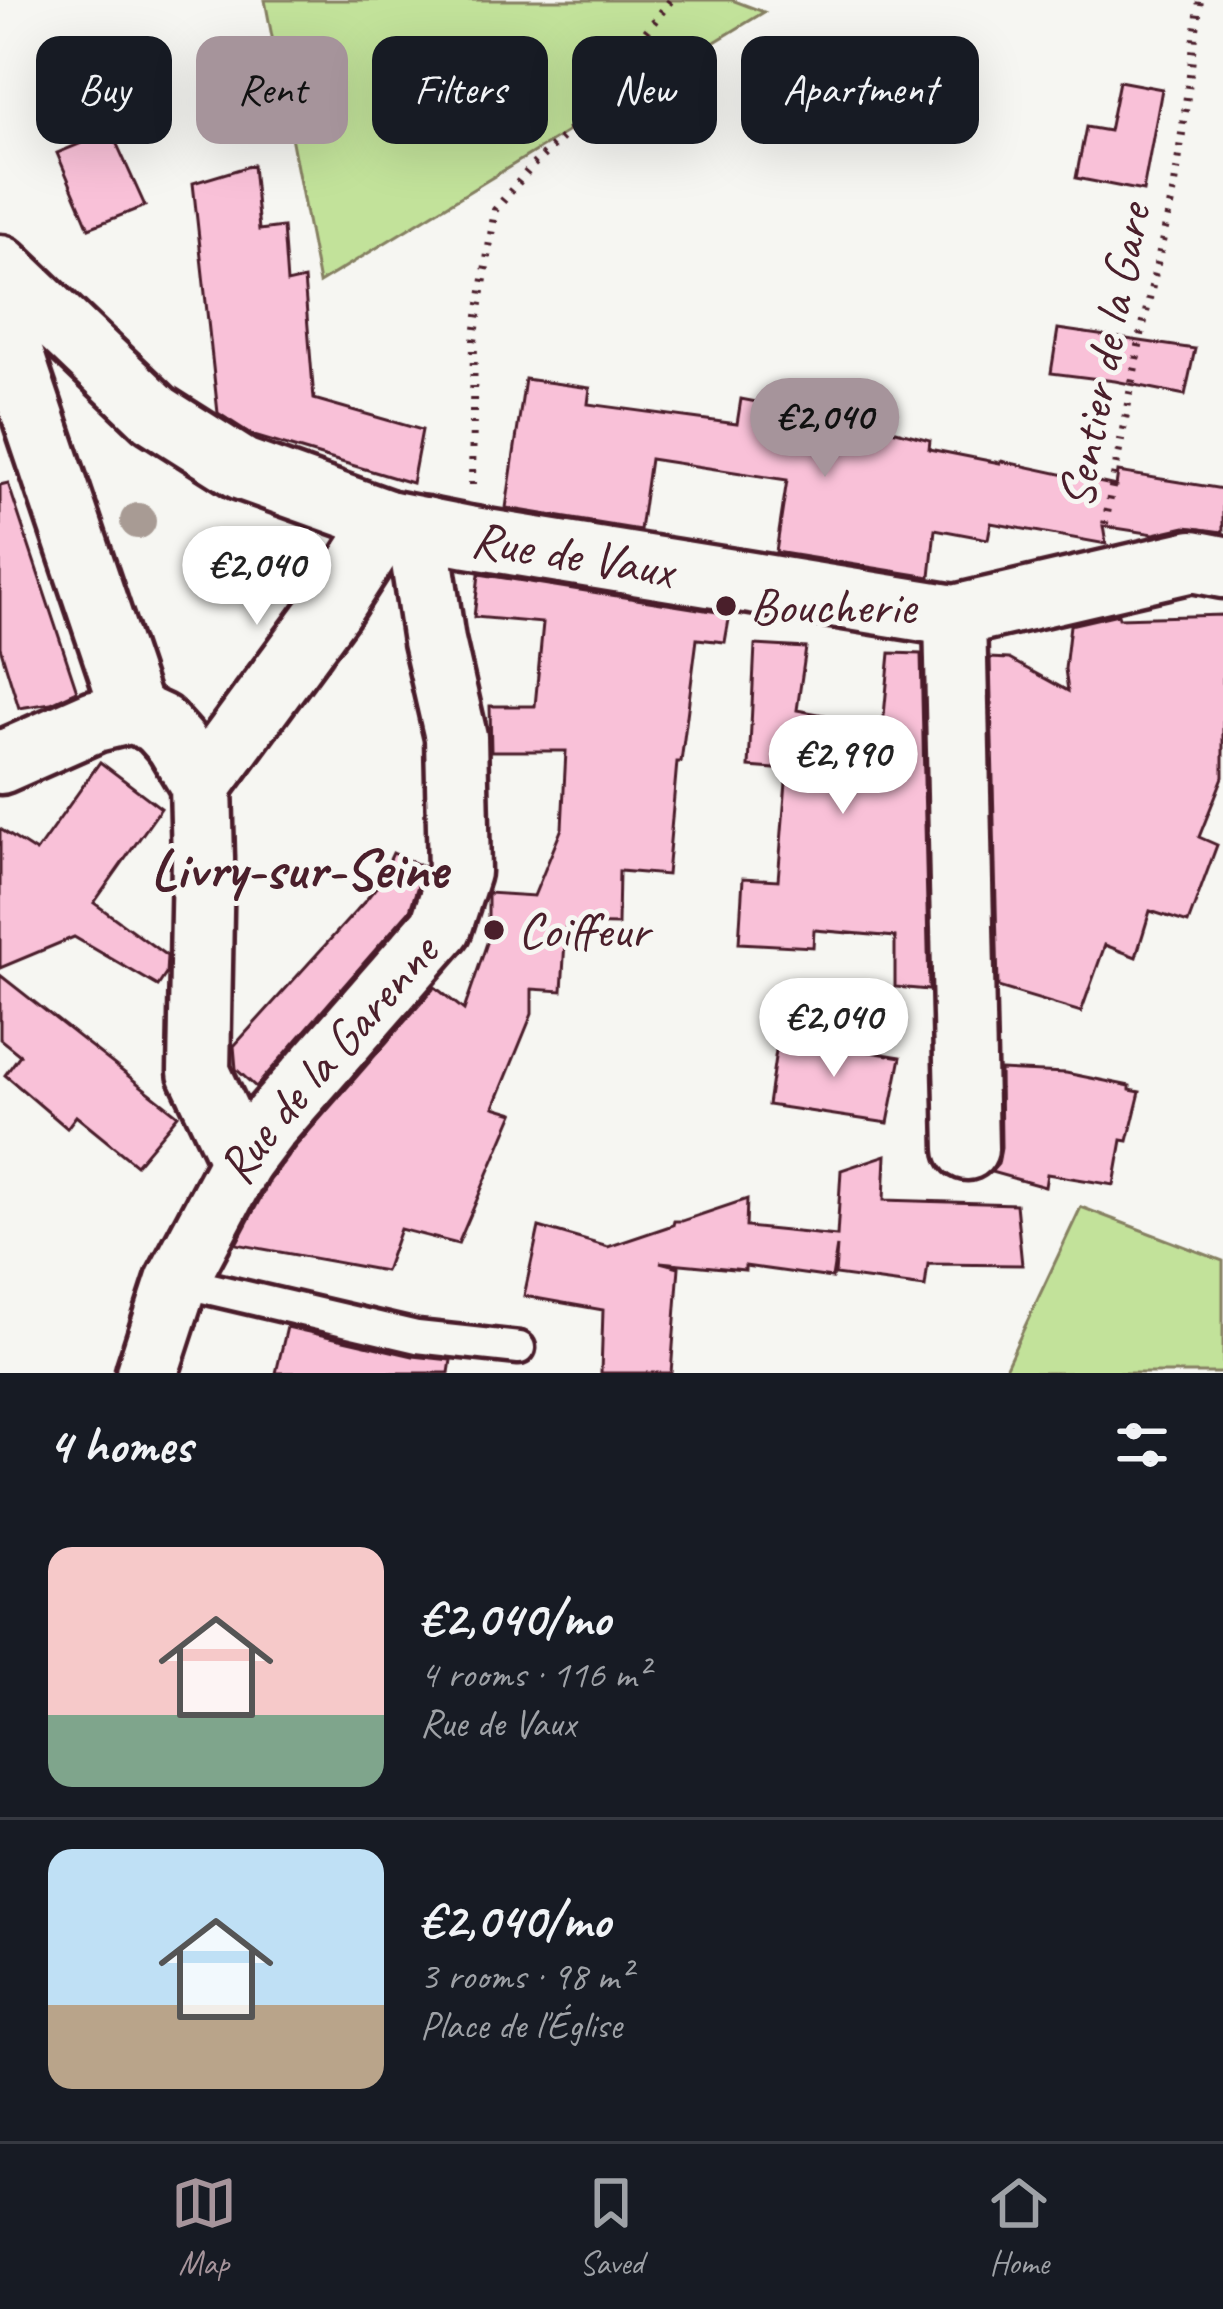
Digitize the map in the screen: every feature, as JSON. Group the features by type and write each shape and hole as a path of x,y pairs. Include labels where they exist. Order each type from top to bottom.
{"street":[{"name":"Rue de Vaux","path":"0,266 155,414 242,469 427,529 956,616 1192,561 1223,567"},
{"path":"0,317 134,712"},
{"path":"201,785 331,608 427,529"},
{"name":"Rue de la Garenne","path":"147,1373 177,1281 241,1161 441,927 459,872 456,737 421,556 427,529"},
{"path":"956,616 967,1149"},
{"path":"0,763 95,721 134,712 158,724 176,742 201,785 199,1072 241,1161"}],"lane":[{"path":"177,1281 417,1337 519,1348"}],"path":[{"path":"427,529 472,512 473,341 494,210 533,165 627,84 641,38 671,0"},
{"name":"Sentier de la Gare","path":"1127,576 1103,538 1175,185 1200,0"}],"green space":[{"path":"265,0 732,0 764,12 717,41 717,36 572,36 572,129 548,144 548,36 372,36 372,144 547,144 319,283 292,144 348,144 348,36 272,36"},
{"path":"1081,1207 1223,1261 1223,1373 1003,1373"}],"building":[{"path":"1119,81 1162,89 1143,191 1076,178 1086,127 1109,131"},
{"path":"79,144 117,144 145,206 89,228 57,153"},
{"path":"253,165 259,230 283,227 287,283 304,279 314,399 422,430 412,483 254,436 218,413 193,183"},
{"path":"1058,329 1195,349 1185,395 1051,373"},
{"path":"525,379 590,388 588,404 737,424 741,399 930,440 929,449 1116,486 1118,472 1223,489 1223,532 1185,527 1154,534 1103,526 1106,544 991,523 988,539 935,529 930,577 776,552 787,480 650,459 640,530 506,508"},
{"path":"8,483 77,691 51,703 19,708 0,647 0,485"},
{"path":"479,574 730,614 725,642 697,639 681,762 677,762 667,875 619,871 618,925 566,924 562,991 532,989 532,1014 494,1107 514,1113 458,1244 400,1229 385,1271 236,1244 270,1180 295,1147 435,987 464,1010 488,940 488,893 534,896 562,828 566,751 491,751 490,706 535,706 543,623 474,617"},
{"path":"1118,614 1119,618 1223,615 1223,777 1199,837 1217,845 1188,923 1150,911 1136,957 1105,945 1081,1012 998,987 990,658 1009,659 1068,691 1065,669 1070,625"},
{"path":"755,645 806,648 797,710 883,726 890,653 921,654 929,990 895,987 895,937 814,930 813,947 739,943 743,878 778,880 787,770 749,767"},
{"path":"100,762 161,808 94,903 167,956 166,974 158,986 74,937 0,968 0,829 36,852"},
{"path":"393,853 424,867 410,910 256,1087 236,1069 234,1046 365,901"},
{"path":"0,975 178,1115 136,1165 76,1116 67,1128 5,1075 20,1055 0,1039"},
{"path":"778,1037 901,1057 888,1123 768,1105"},
{"path":"1000,1070 1066,1073 1140,1092 1128,1141 1122,1140 1114,1185 1047,1174 1045,1187 991,1172 1001,1148"},
{"path":"886,1155 884,1200 1016,1204 1022,1265 928,1264 925,1287 835,1275 837,1246 832,1278 745,1266 745,1270 660,1262 679,1267 671,1373 601,1373 603,1310 524,1296 539,1227 608,1247 747,1199 746,1227 837,1236 841,1170"},
{"path":"287,1327 451,1360 449,1373 276,1373"}],"place":[{"name":"Boucherie","path":"726,606"},
{"name":"Coiffeur","path":"494,930"}],"district":[{"name":"Livry-sur-Seine","path":"299,869"}]}
